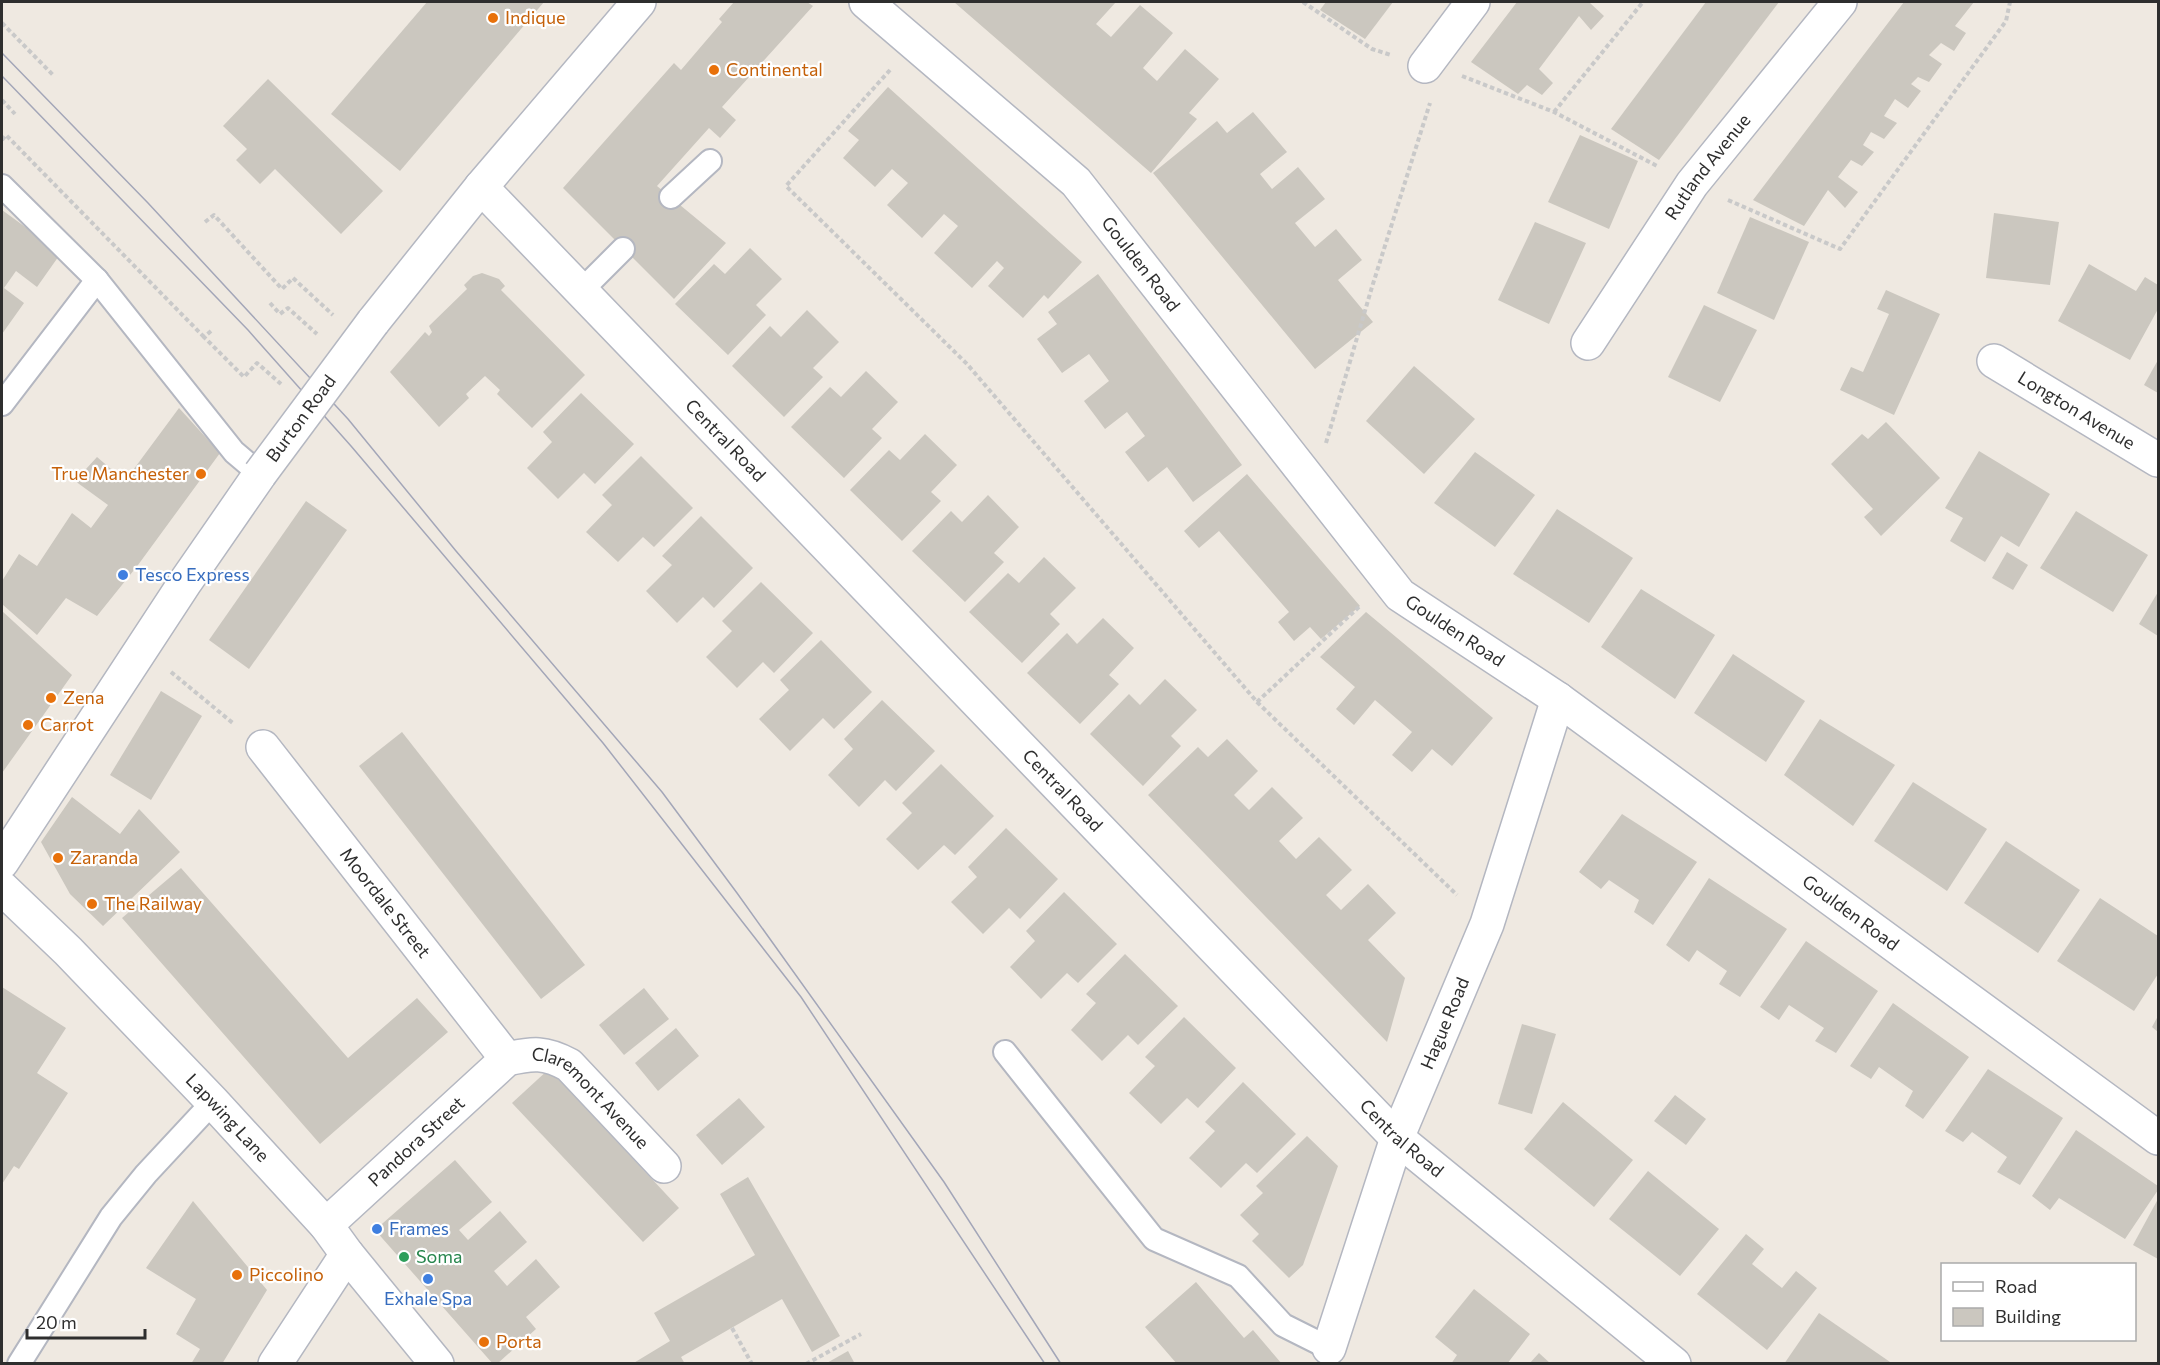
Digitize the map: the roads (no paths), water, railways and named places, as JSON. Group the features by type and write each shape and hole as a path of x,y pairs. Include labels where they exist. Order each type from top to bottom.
{"street":[{"name":"Burton Road","path":"2,862 142,648 260,474 366,331 481,187 639,2"},
{"name":"Goulden Road","path":"866,2 1077,182 1400,595 1558,699 2158,1138"},
{"path":"1433,67 1473,2"},
{"name":"Rutland Avenue","path":"1588,343 1692,184 1840,2"},
{"name":"Central Road","path":"481,187 1397,1138 1674,1364"},
{"name":"Longton Avenue","path":"1994,361 2158,459"},
{"name":"Hague Road","path":"1329,1348 1397,1138 1487,924 1558,699"},
{"name":"Moordale Street","path":"263,747 507,1059"},
{"name":"Lapwing Lane","path":"2,888 68,951 213,1102 326,1225 437,1364"},
{"name":"Claremont Avenue","path":"507,1059 531,1053 552,1056 569,1065 664,1166"},
{"name":"Pandora Street","path":"326,1225 507,1059"},
{"path":"275,1364 347,1254"}],"lane":[{"path":"671,197 710,161"},
{"path":"2,186 97,280 234,452 260,474"},
{"path":"581,291 623,249"},
{"path":"2,404 97,280"},
{"path":"1005,1052 1155,1239 1238,1276 1283,1325 1329,1348"},
{"path":"19,1364 111,1217 146,1174 213,1102"}],"tram line":[{"path":"2,53 148,203 348,419 456,551 662,792 944,1182 1061,1364"},
{"path":"2,76 248,330 351,446 603,743 801,997 1045,1364"}],"place":[{"name":"Indique","path":"493,18"},
{"name":"Continental","path":"714,70"},
{"name":"True Manchester","path":"201,474"},
{"name":"Tesco Express","path":"123,575"},
{"name":"Zena","path":"51,698"},
{"name":"Carrot","path":"28,725"},
{"name":"Zaranda","path":"58,858"},
{"name":"The Railway","path":"92,904"},
{"name":"Frames","path":"377,1229"},
{"name":"Soma","path":"404,1257"},
{"name":"Piccolino","path":"237,1275"},
{"name":"Exhale Spa","path":"428,1279"},
{"name":"Porta","path":"484,1342"}]}
